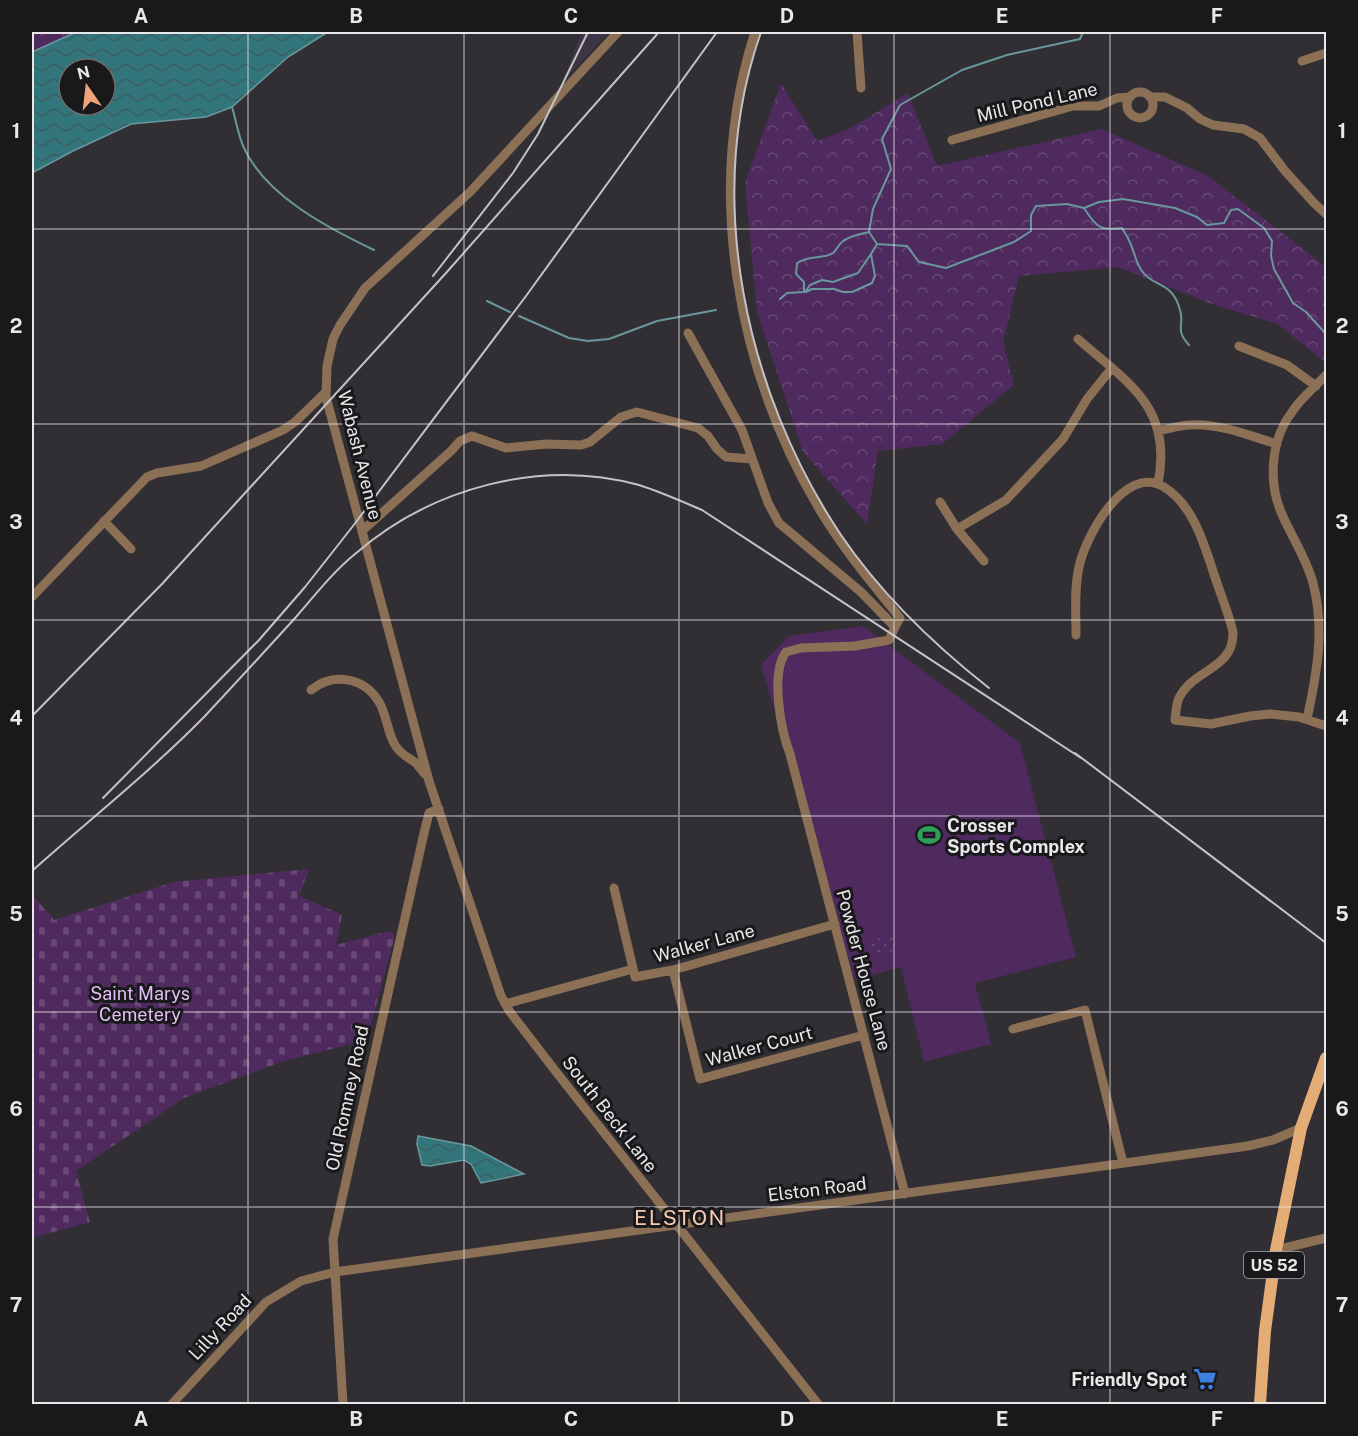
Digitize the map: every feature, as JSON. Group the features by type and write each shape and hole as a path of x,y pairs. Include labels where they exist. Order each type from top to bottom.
{"main road":[{"name":"US 52","path":"1260,1404 1265,1331 1276,1250 1301,1128 1326,1058"}],"street":[{"name":"Wabash Avenue","path":"439,809 429,781 326,392 327,366 333,339 365,288 470,192 618,32"},
{"path":"688,333 736,417 768,503 779,523 861,592 895,627 900,618 854,560 807,486 771,407 746,324 733,248 730,206 731,160 740,90 755,32"},
{"path":"857,32 861,87"},
{"path":"1302,61 1326,53"},
{"name":"Mill Pond Lane","path":"952,140 1073,106 1099,106 1140,92 1150,97 1165,97 1187,108 1200,119 1213,124 1244,129 1260,138 1285,171 1326,214"},
{"path":"1130,97 1127,105 1129,113 1140,118 1151,113 1153,105 1150,97"},
{"path":"1078,339 1125,380 1146,403 1158,431 1161,449 1158,483"},
{"path":"1239,346 1287,365 1316,386"},
{"path":"957,529 1006,500 1063,438 1087,399 1111,369"},
{"path":"1307,719 1318,661 1319,616 1313,582 1307,565 1283,516 1276,496 1273,468 1283,425 1290,413 1326,375"},
{"path":"32,597 142,481 152,474 201,466 283,430 295,422 326,392"},
{"path":"362,531 467,437 479,438 506,448 546,444 581,444 597,437 621,417 637,411 698,428 726,457 752,459"},
{"path":"1158,431 1183,425 1200,425 1217,427 1277,444"},
{"path":"1076,635 1078,571 1089,540 1112,503 1123,491 1143,482 1158,483 1174,496 1197,528 1233,632 1232,649 1226,657 1193,680 1182,693 1178,700 1175,720 1211,724 1270,714 1307,719 1326,726"},
{"path":"940,502 957,529 984,561"},
{"path":"104,521 131,549"},
{"name":"Powder House Lane","path":"895,627 889,640 845,647 792,649 786,652 780,664 778,706 785,741 905,1194"},
{"path":"311,690 328,680 342,678 354,681 367,689 379,702 394,745 402,755 417,764 429,781"},
{"name":"South Beck Lane","path":"439,809 505,1004 818,1404"},
{"name":"Old Romney Road","path":"343,1404 333,1239 399,936 429,813 439,809"},
{"name":"Walker Lane","path":"614,888 635,977 673,970 835,924"},
{"path":"505,1004 633,969"},
{"name":"Walker Court","path":"673,970 700,1079 864,1035"},
{"path":"1013,1029 1085,1010 1124,1163"},
{"name":"Elston Road","path":"335,1272 1248,1146 1273,1140 1301,1128"},
{"path":"1276,1250 1326,1238"},
{"name":"Lilly Road","path":"172,1404 266,1302 301,1281 335,1272"}],"shaded area":[{"path":"581,32 610,32 563,81"}],"green space":[{"path":"32,32 76,32 32,52"},
{"path":"781,83 817,141 849,129 908,93 937,166 1102,129 1208,176 1326,267 1326,363 1278,324 1212,304 1118,267 1019,276 1003,342 1014,385 942,444 878,451 867,524 803,452 757,312 745,183"},
{"name":"Crosser Sports Complex","path":"863,626 1020,743 1076,957 975,983 991,1044 924,1062 901,967 855,980 761,665 789,636"},
{"name":"Saint Marys Cemetery","path":"309,869 299,896 342,915 336,945 389,931 395,935 367,1040 284,1061 184,1098 76,1171 90,1222 32,1238 32,894 54,920 174,882"},
{"path":"892,937 895,940 896,950 885,953 883,957 872,954 870,945 878,938 882,940"}],"water":[{"path":"76,32 328,32 288,57 232,107 206,117 131,124 32,173 32,52"},
{"path":"418,1136 471,1146 524,1174 481,1183 471,1164 464,1160 430,1166 422,1165 417,1144"}],"waterway":[{"path":"869,232 873,209 891,169 882,139 900,105 962,70 1007,55 1080,39 1083,32"},
{"path":"232,107 244,148 267,181 283,196 318,221 374,250"},
{"path":"780,299 787,293 804,292 804,282 796,274 797,263 833,253 841,243 855,236 869,232 877,244 907,246 919,262 946,268 1014,242 1031,231 1031,215 1036,206 1067,204 1084,208 1099,202 1123,199 1175,208 1197,217 1207,225 1224,223 1231,210 1238,209 1264,228 1272,241 1271,256 1274,269 1293,303 1306,312 1326,334"},
{"path":"1084,208 1099,226 1108,229 1122,228 1142,271 1151,280 1167,289 1177,300 1181,315 1182,335 1189,345"},
{"path":"806,292 812,289 852,292 872,283 875,276 871,254 877,244"},
{"path":"806,291 810,285 822,280 833,282 858,273 871,254"},
{"path":"487,301 510,312"},
{"path":"519,316 569,338 588,341 609,339 657,321 716,310"}],"railway":[{"path":"433,276 513,173 538,134 588,32"},
{"path":"32,716 162,584 446,273 659,32"},
{"path":"103,798 259,640 305,587 526,296 717,32"},
{"path":"761,32 744,95 736,160 736,226 743,292 758,356 780,419 808,479 841,535 873,578 909,617 989,688"},
{"path":"32,871 141,776 204,717 332,576 355,554 385,531 452,496 488,485 526,478 564,475 601,478 639,485 702,510 1081,758"},
{"path":"1075,753 1326,943"}],"place":[{"name":"Crosser Sports Complex","path":"929,835"},
{"name":"Friendly Spot","path":"1205,1379"}],"district":[{"name":"ELSTON","path":"680,1217"}]}
